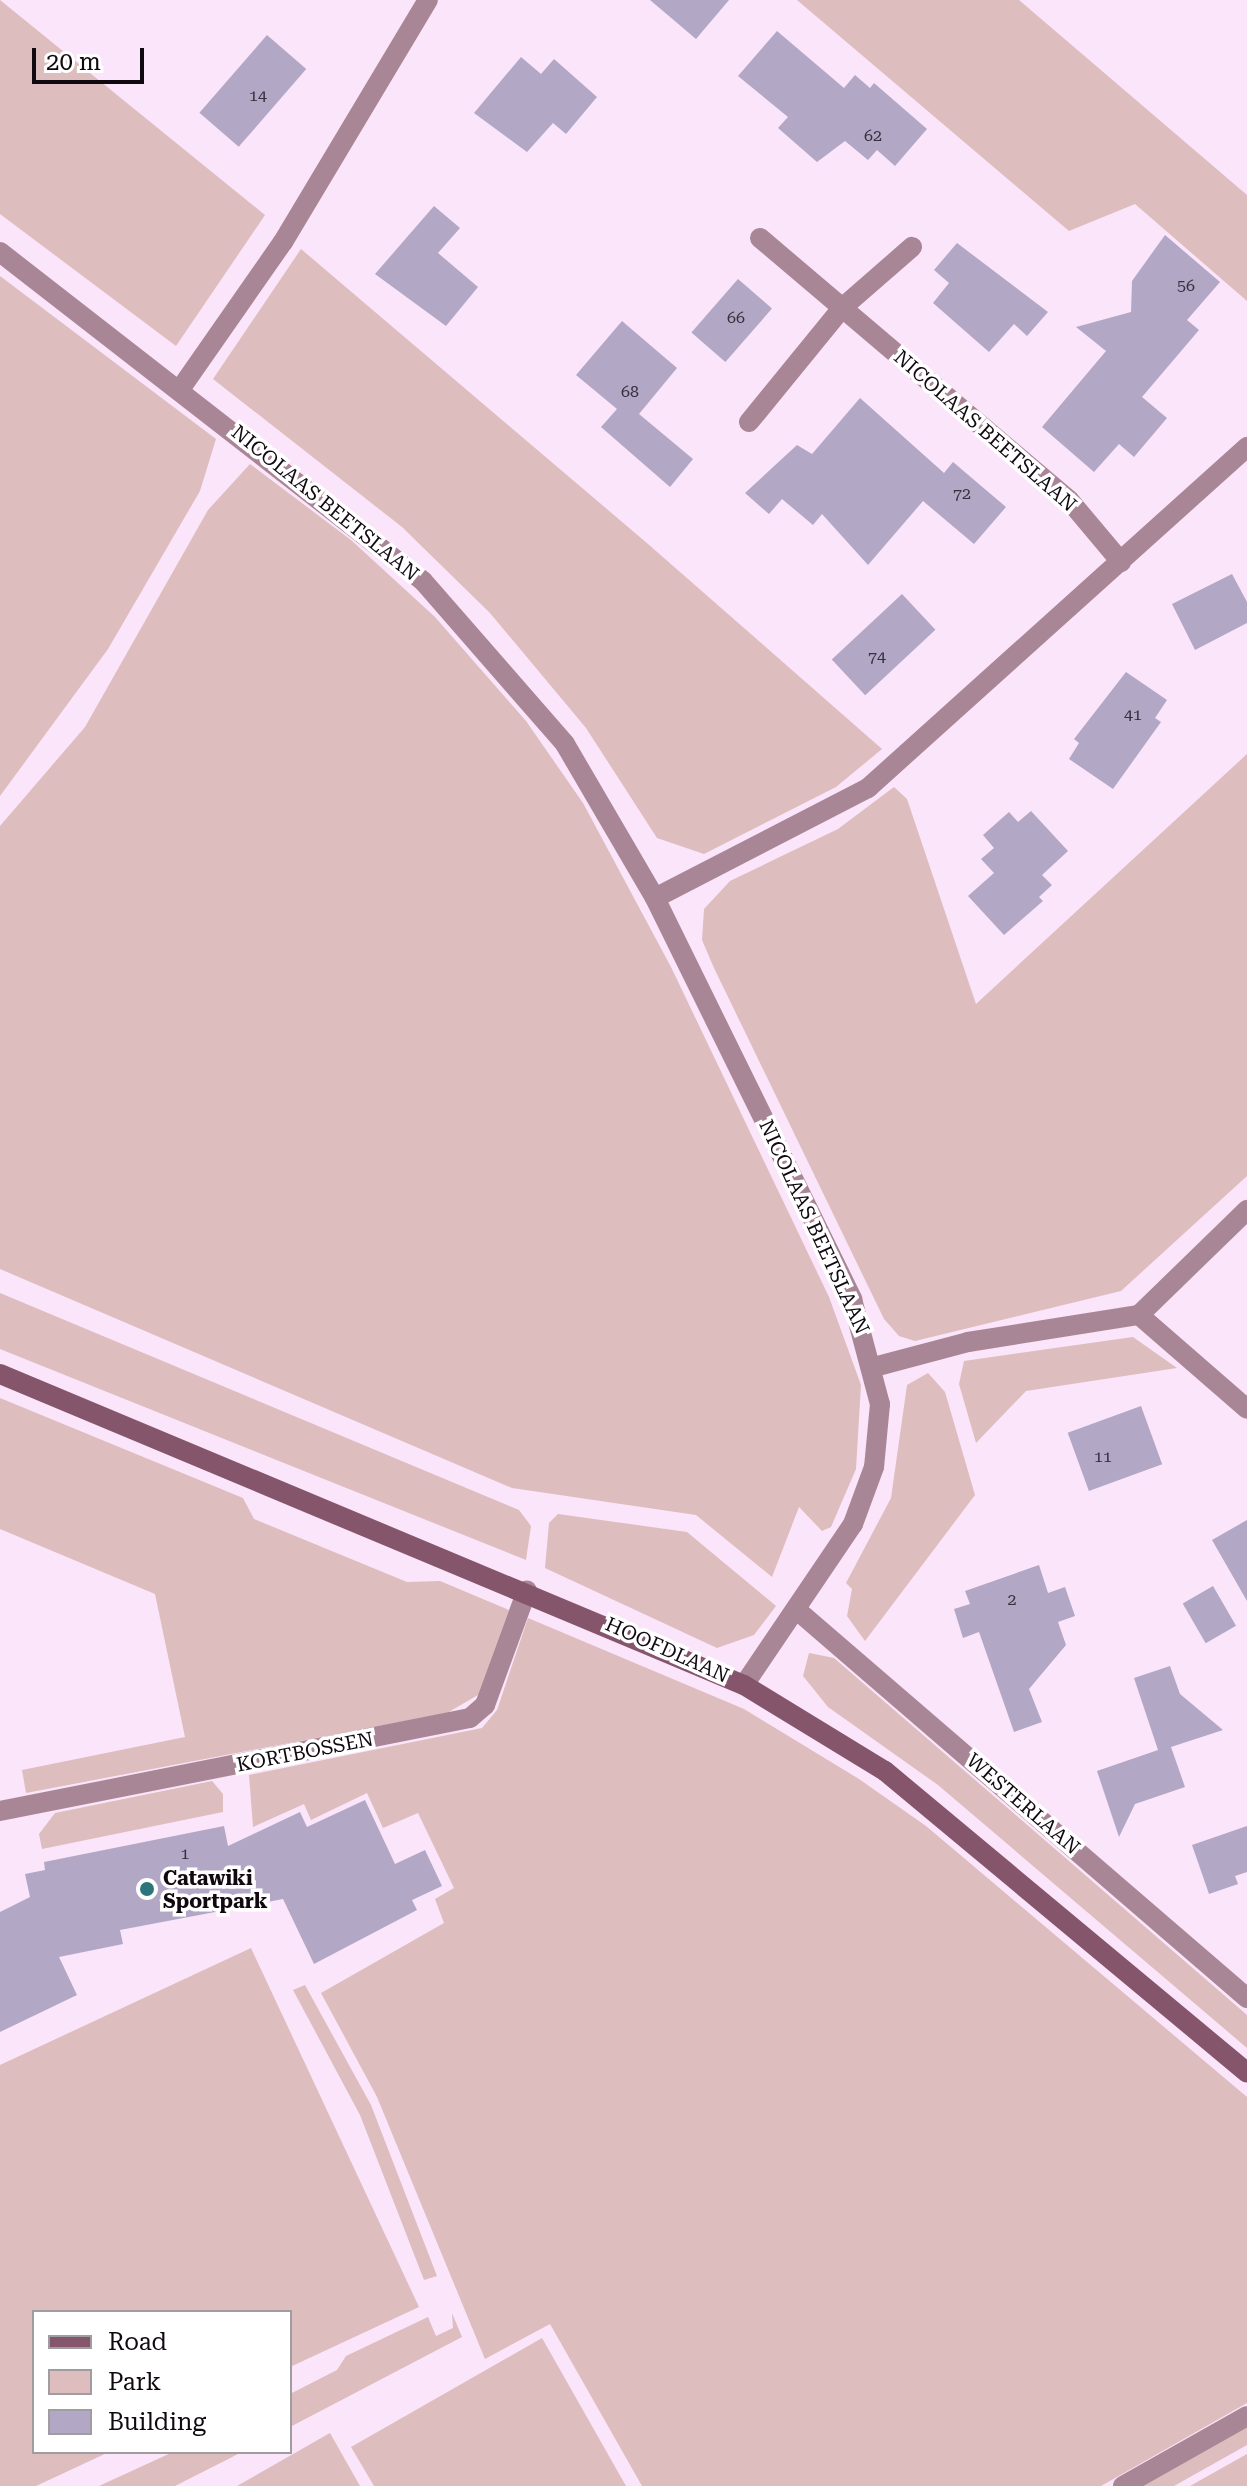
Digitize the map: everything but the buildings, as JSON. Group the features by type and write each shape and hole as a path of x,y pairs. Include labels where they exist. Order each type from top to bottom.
{"street":[{"path":"181,388 283,242 428,0"},
{"name":"NICOLAAS BEETSLAAN","path":"760,238 1069,500 1121,562"},
{"path":"749,422 842,308 912,247"},
{"name":"NICOLAAS BEETSLAAN","path":"0,252 387,547 469,627 573,756 655,898 852,1299 874,1367 879,1439 866,1496 798,1611 744,1685"},
{"path":"655,898 868,788 1247,447"},
{"path":"874,1367 968,1342 1139,1315 1247,1210"},
{"path":"1139,1315 1247,1409"},
{"name":"HOOFDLAAN","path":"0,1374 527,1590 744,1685 885,1771 1247,2073"},
{"name":"KORTBOSSEN","path":"0,1811 470,1718 485,1705 527,1590"},
{"name":"WESTERLAAN","path":"798,1611 1247,1998"},
{"path":"1123,2486 1247,2416"}],"green space":[{"path":"0,0 265,215 176,346 0,214"},
{"path":"797,0 1019,0 1247,195 1247,301 1135,204 1069,231"},
{"path":"301,249 648,544 882,749 836,787 704,854 657,838 586,728 490,613 402,527 213,379"},
{"path":"0,276 216,439 200,491 108,649 0,796"},
{"path":"250,464 351,540 435,617 526,721 583,803 671,967 829,1297 861,1385 856,1469 831,1527 822,1531 799,1507 772,1577 696,1515 512,1488 0,1269 0,826 85,727 208,510"},
{"path":"1247,754 1247,1176 1121,1291 915,1341 899,1336 884,1319 714,968 702,940 704,909 730,881 838,829 894,787 907,799 976,1004"},
{"path":"0,1293 519,1510 531,1526 526,1560 0,1349"},
{"path":"1133,1337 1177,1368 1026,1391 976,1443 959,1384 964,1361"},
{"path":"928,1373 945,1392 975,1495 865,1641 847,1616 852,1589 846,1583 891,1498 907,1385"},
{"path":"0,1398 243,1498 254,1519 407,1582 440,1581 509,1610 478,1695 447,1713 26,1793 22,1770 185,1737 155,1594 0,1529"},
{"path":"558,1514 687,1532 776,1606 754,1635 717,1648 545,1568 549,1523"},
{"path":"528,1618 744,1709 859,1779 926,1826 1247,2097 1247,2403 1101,2486 642,2486 550,2324 485,2359 377,2097 321,1993 444,1923 435,1899 454,1888 418,1813 383,1828 367,1793 311,1820 304,1804 253,1827 249,1775 482,1728 497,1710"},
{"path":"809,1653 834,1658 1247,2015 1247,2048 938,1785 828,1707 803,1676"},
{"path":"212,1781 223,1794 223,1812 42,1849 39,1834 55,1813"},
{"path":"251,1948 419,2307 292,2366 292,2310 32,2310 32,2454 105,2454 36,2486 0,2486 0,2065"},
{"path":"305,1985 371,2105 437,2276 424,2280 360,2115 293,1990"},
{"path":"452,2313 462,2337 292,2426 292,2393 337,2370 346,2356 428,2317 436,2336 453,2328"},
{"path":"542,2338 626,2486 374,2486 351,2447"},
{"path":"1247,2426 1247,2445 1174,2486 1142,2486"},
{"path":"330,2433 360,2486 237,2486"},
{"path":"169,2454 238,2454 175,2486 99,2486"},
{"path":"1247,2454 1247,2486 1190,2486"}],"place":[{"name":"Catawiki Sportpark","path":"147,1889"}]}
